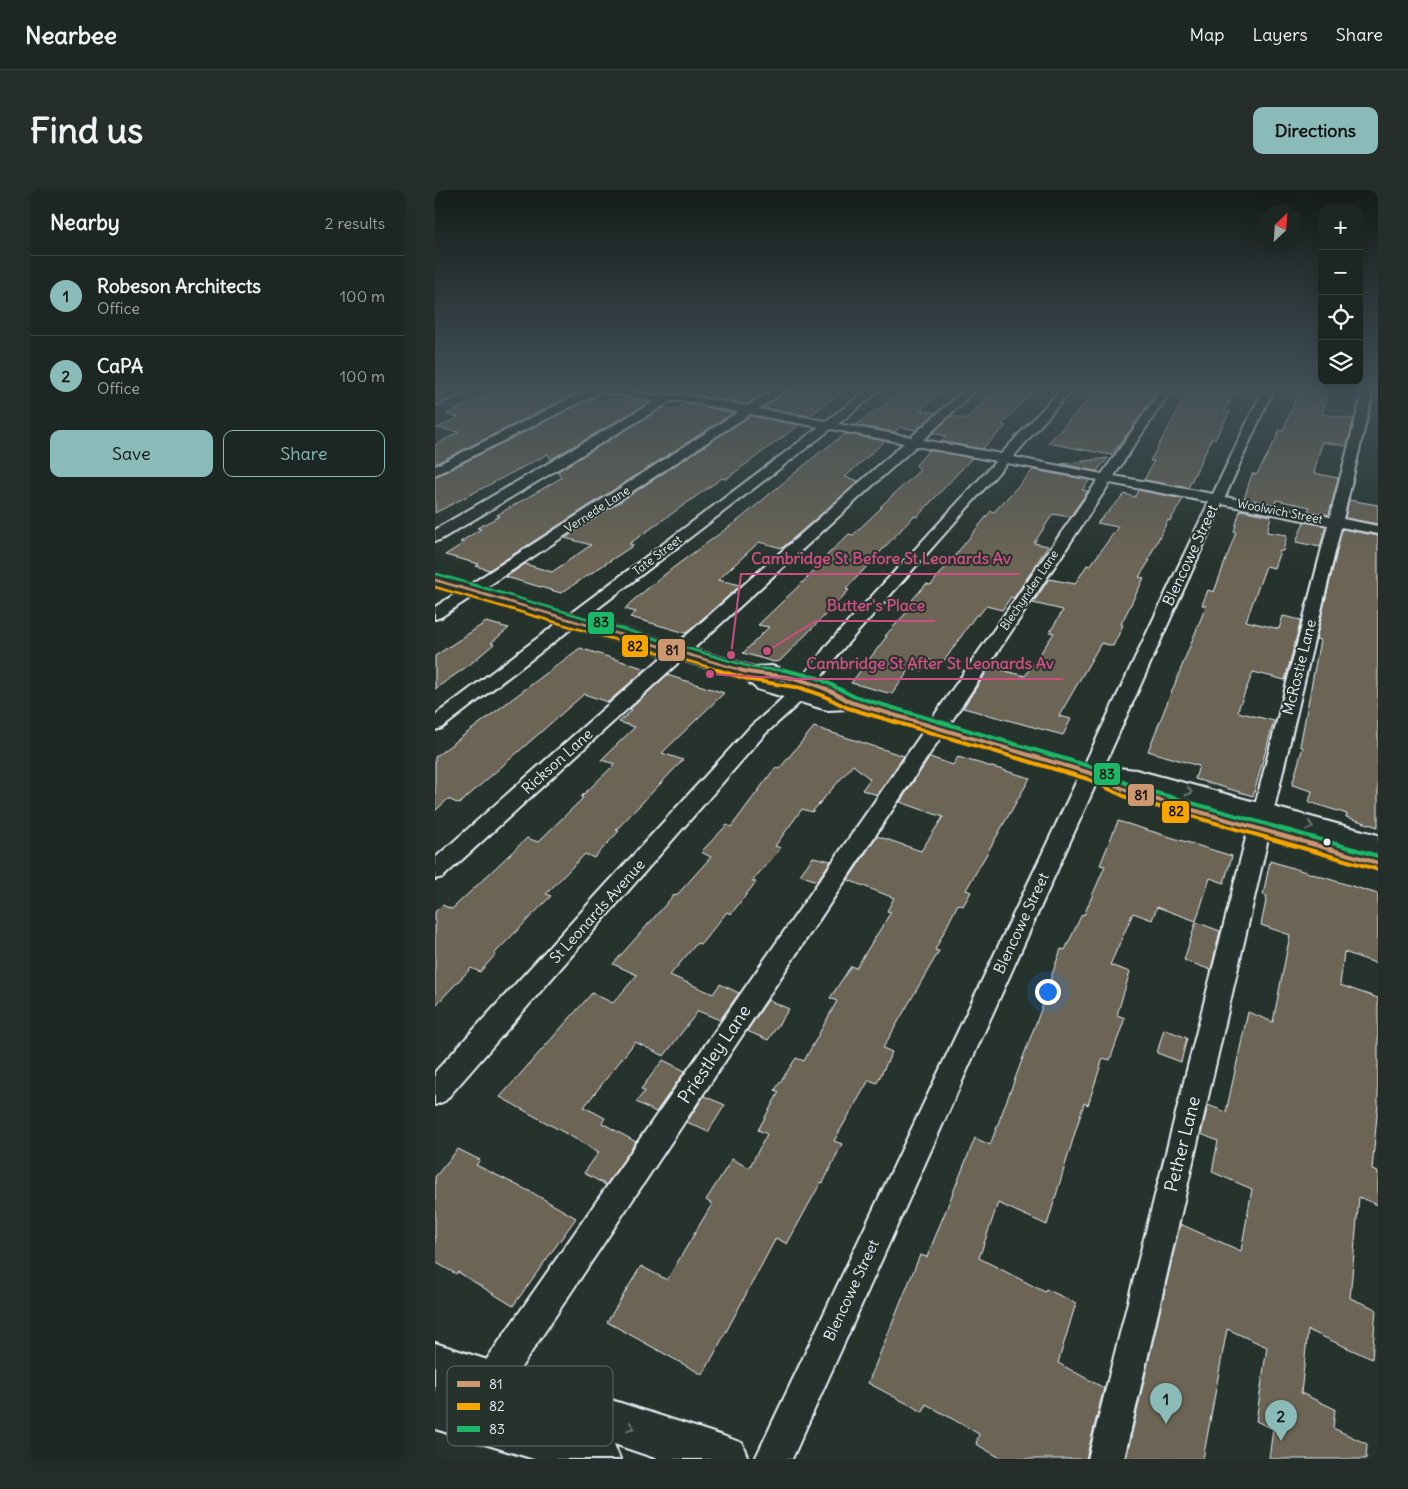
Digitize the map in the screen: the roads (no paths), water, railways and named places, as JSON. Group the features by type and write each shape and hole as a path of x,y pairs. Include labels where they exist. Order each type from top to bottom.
{"main road":[{"path":"435,580 753,674 765,684 797,687 827,703 850,702 1090,773 1130,792 1378,845"},
{"path":"1261,821 1378,863"},
{"path":"435,1364 447,1368"},
{"path":"435,1407 447,1411"},
{"path":"613,1421 727,1459"},
{"path":"561,1446 598,1459"}],"street":[{"path":"435,471 483,446"},
{"path":"439,533 587,446"},
{"name":"Vernede Lane","path":"435,614 693,446"},
{"name":"Tate Street","path":"435,724 800,446"},
{"name":"Rickson Lane","path":"435,871 908,446"},
{"name":"Woolwich Street","path":"936,446 1378,530"},
{"name":"St Leonards Avenue","path":"435,1092 758,730 1016,446"},
{"name":"Blechynden Lane","path":"935,728 1128,446"},
{"name":"Blencowe Street","path":"773,1459 1241,446"},
{"name":"McRostie Lane","path":"1261,821 1355,446"},
{"name":"Priestley Lane","path":"502,1366 935,728"},
{"name":"Pether Lane","path":"1106,1459 1261,821"}],"place":[{"name":"Butter's Place","path":"767,651"},
{"name":"Cambridge St Before St Leonards Av","path":"731,655"},
{"name":"Cambridge St After St Leonards Av","path":"710,674"},
{"name":"Robeson Architects","path":"1166,1424"},
{"name":"CaPA","path":"1281,1441"}]}
